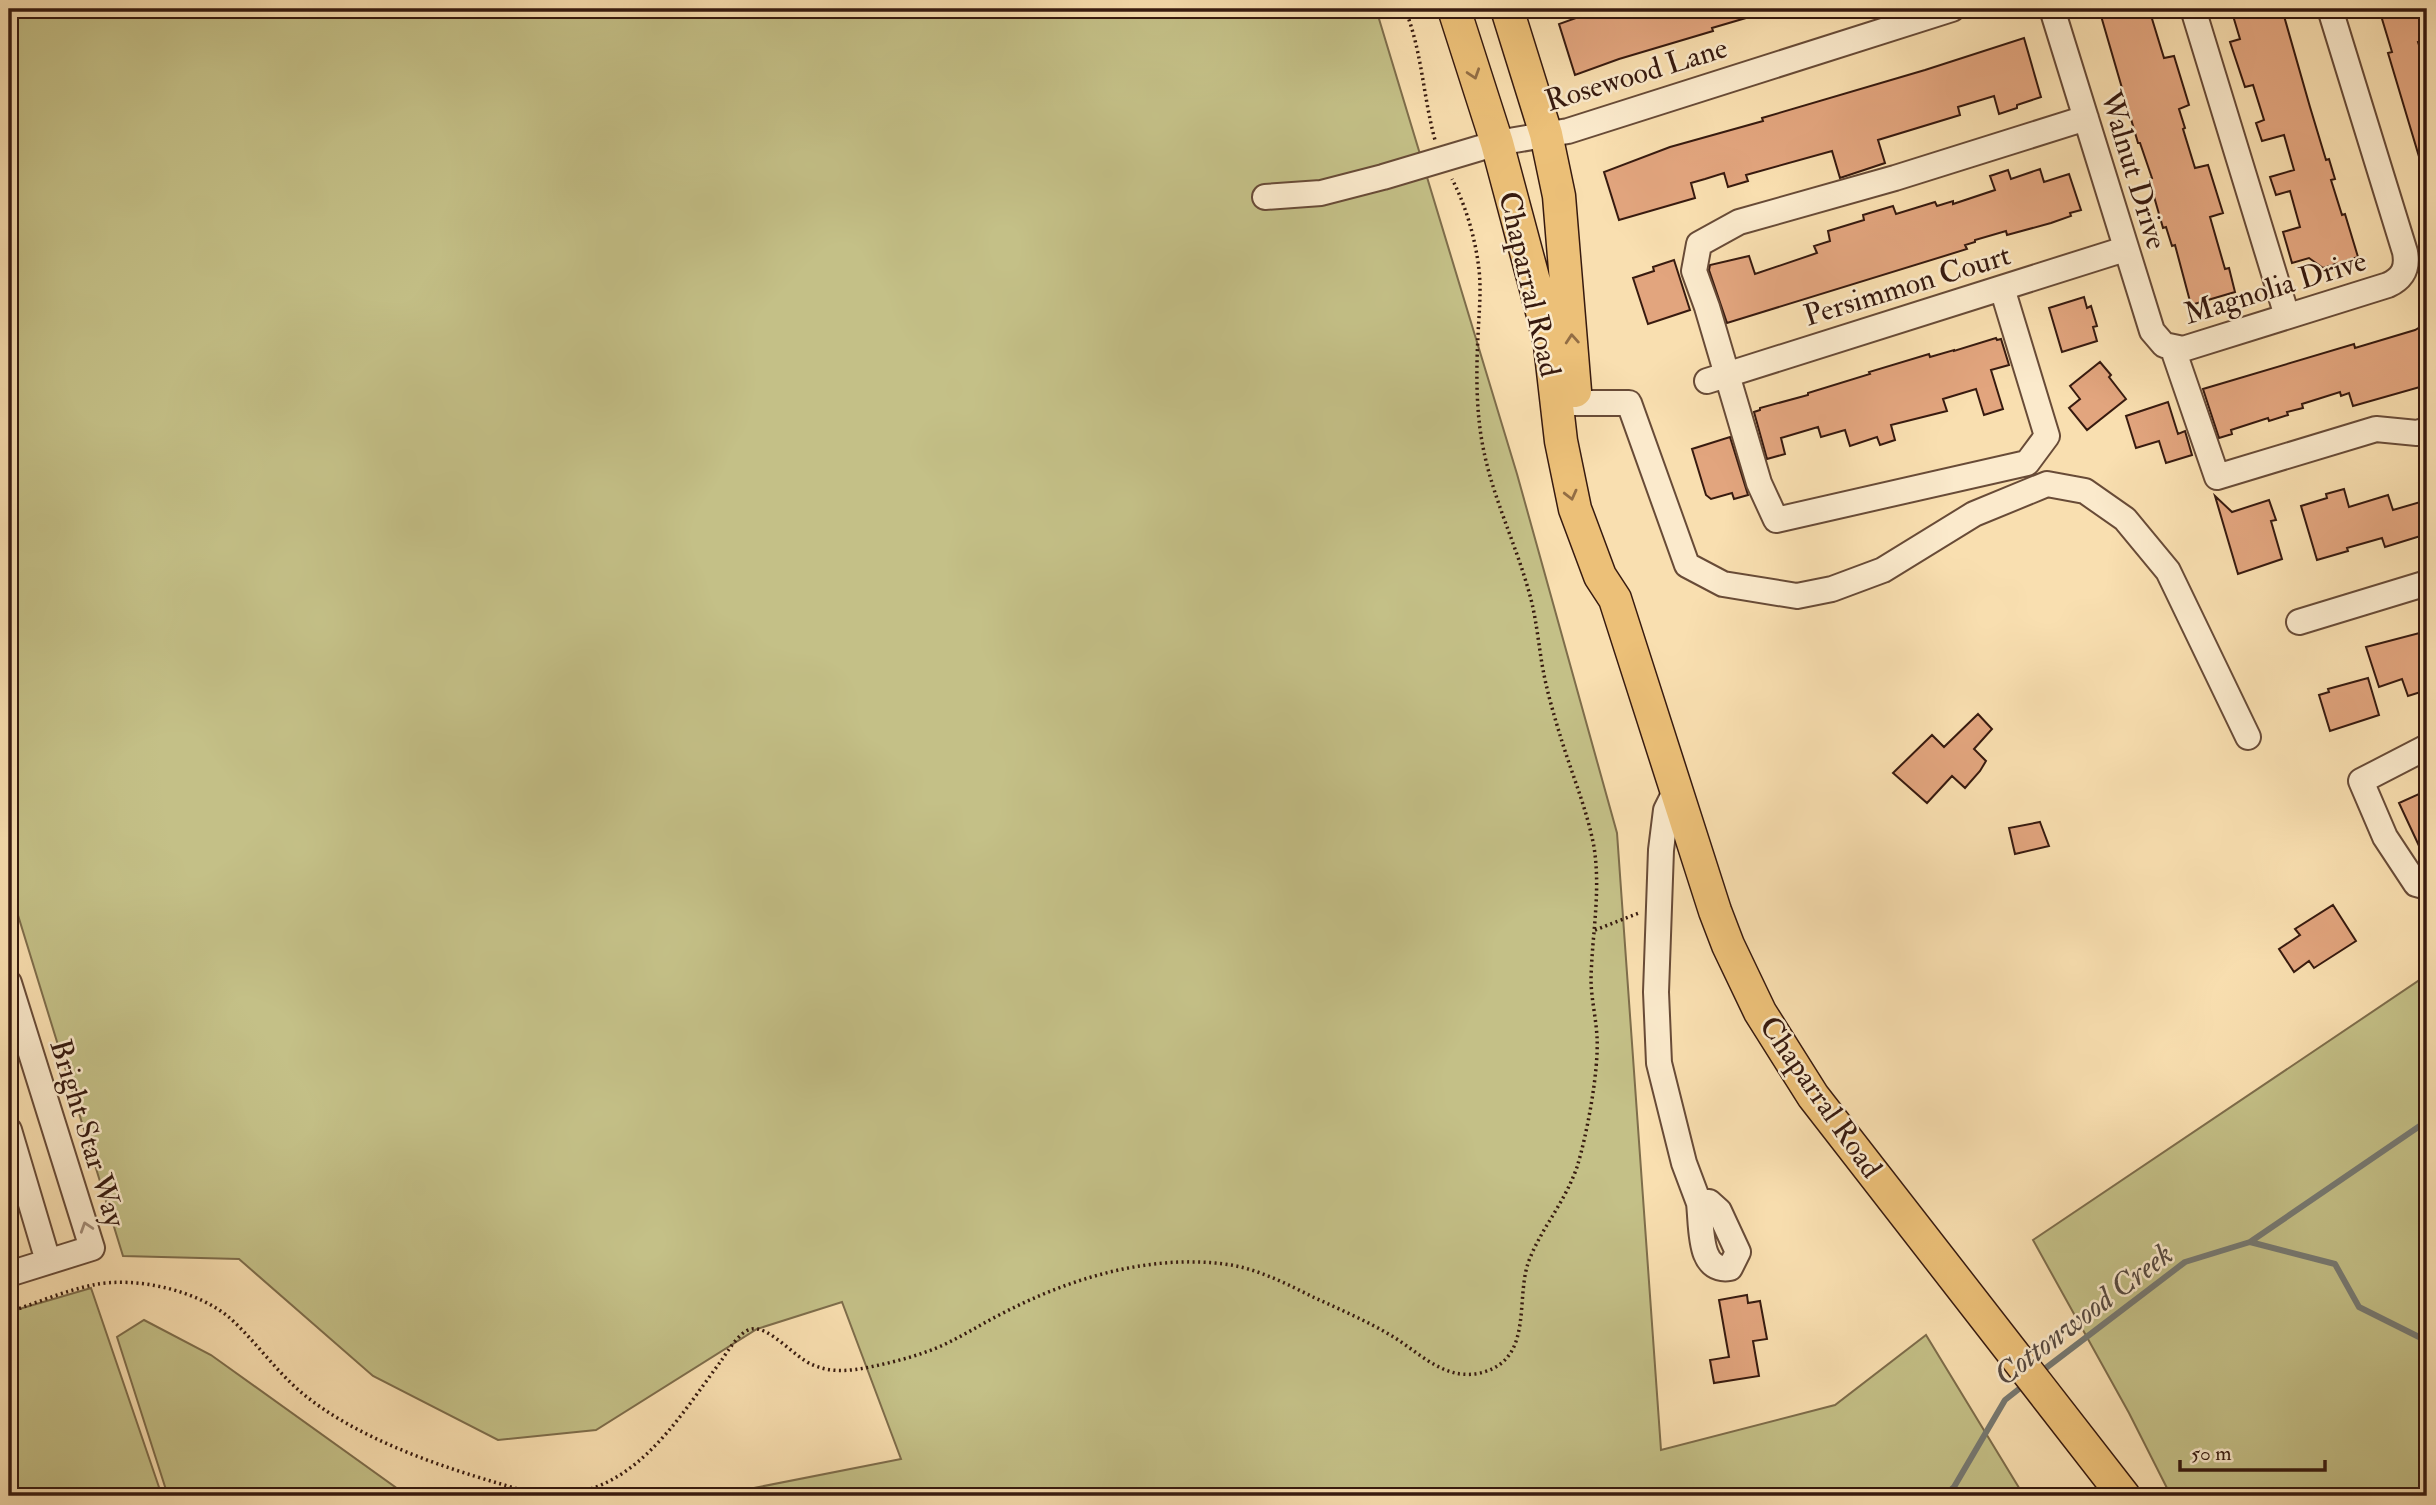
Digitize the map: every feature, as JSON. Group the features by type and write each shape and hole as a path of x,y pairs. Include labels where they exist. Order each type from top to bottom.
{"main road":[{"name":"Chaparral Road","path":"1454,9 1497,143 1566,403"},
{"name":"Chaparral Road","path":"1507,9 1546,134 1559,195 1566,403 1560,441 1574,509 1600,576 1615,599 1715,911 1738,968 1760,1012 1814,1096 2124,1496"}],"street":[{"name":"Rosewood Lane","path":"1265,197 1321,193 1497,143 1568,131 1951,9"},
{"name":"Walnut Drive","path":"2052,9 2152,331 2169,347 2217,477 2376,429 2417,433 2427,430"},
{"path":"2193,9 2287,316"},
{"name":"Magnolia Drive","path":"2169,347 2192,346 2388,285 2402,276 2406,269 2405,252 2330,9"},
{"path":"2002,288 2047,436 2027,463 1776,520 1716,378 1707,307 1693,271 1699,244 1739,222 1895,178 2086,118"},
{"name":"Persimmon Court","path":"1716,378 2125,249"},
{"path":"1566,403 1629,403 1687,565 1723,583 1797,596 1832,589 1883,570 1974,514 2047,484 2085,491 2125,520 2168,570 2248,737"},
{"path":"2299,622 2427,583"},
{"path":"2427,747 2361,781 2385,837 2416,884 2427,887"},
{"path":"1676,790 1666,810 1661,850 1656,992 1659,1063 1684,1163 1699,1203"},
{"name":"Bright Star Way","path":"9,983 92,1248 48,1261"},
{"path":"9,1130 48,1261 9,1274"}],"path":[{"path":"9,1312 91,1285 120,1282 178,1291 223,1312 294,1386 342,1420 463,1474 547,1494 583,1490 620,1476 632,1468 674,1425 729,1350 744,1332 750,1329 770,1334 802,1360 815,1366 828,1370 857,1369 925,1353 1047,1292 1104,1273 1133,1267 1198,1263 1247,1268 1371,1325 1445,1370 1465,1374 1486,1372 1508,1357 1521,1324 1522,1293 1530,1258 1567,1193 1580,1154 1597,1046 1591,987 1597,871 1590,826 1546,686 1532,603 1484,451 1478,393 1478,257 1459,192 1442,160 1428,116 1419,51 1405,9"},
{"path":"1595,930 1628,919 1659,902"}],"shaded area":[{"path":"9,9 1376,9 1517,474 1617,833 1661,1450 1835,1405 1926,1335 2024,1496 713,1496 901,1459 842,1302 757,1329 596,1430 498,1440 373,1376 239,1259 123,1256 9,886"},
{"path":"2427,975 2427,1496 2171,1496 2129,1413 2033,1240"},
{"path":"91,1288 162,1496 9,1496 9,1312"},
{"path":"144,1320 211,1355 405,1494 419,1496 168,1496 117,1337"}],"building":[{"path":"1604,9 1605,14 1622,9 1762,9 1763,13 1575,75 1559,24"},
{"path":"2099,9 2149,9 2164,58 2174,56 2189,105 2179,109 2185,128 2183,129 2195,168 2208,165 2223,213 2210,217 2225,269 2229,268 2235,292 2191,305 2175,245 2172,246 2166,227 2163,228 2149,179 2152,178 2138,143"},
{"path":"2231,9 2282,9 2326,160 2329,159 2335,179 2331,180 2358,257 2323,268 2309,258 2292,263 2283,232 2300,227 2290,191 2276,195 2270,177 2294,170 2284,135 2262,141 2256,123 2264,120 2253,85 2245,87 2230,42 2240,39"},
{"path":"2379,9 2427,9 2427,40 2418,42 2427,71 2427,170 2423,170 2388,53 2392,52"},
{"path":"2024,38 2041,97 2017,105 2017,108 1999,114 1994,96 1958,107 1960,115 1878,140 1885,163 1840,178 1832,151 1746,175 1748,181 1728,187 1724,173 1691,183 1695,198 1619,220 1604,172 1670,147 1763,121 1762,118"},
{"path":"2040,169 2044,182 2069,174 2081,210 2051,223 2007,235 2006,231 1975,240 1965,245 1967,249 1727,323 1709,270 1710,265 1749,256 1755,274 1817,253 1814,246 1830,241 1828,231 1864,220 1863,215 1893,206 1896,214 1935,202 1937,206 1953,201 1953,204 1995,190 1990,176 2008,170 2011,179"},
{"path":"1674,260 1690,310 1648,324 1633,278"},
{"path":"2084,297 2087,308 2091,306 2097,326 2093,327 2097,341 2062,352 2049,308"},
{"path":"2427,323 2427,385 2353,406 2349,393 2341,396 2340,392 2302,404 2303,408 2287,412 2288,415 2269,421 2268,418 2231,430 2232,434 2219,438 2203,389 2354,344 2355,348 2415,330"},
{"path":"1996,338 2001,339 2009,365 1991,370 2003,409 1984,415 1976,389 1943,399 1947,411 1891,425 1895,440 1880,445 1877,437 1850,446 1845,430 1821,437 1818,427 1781,438 1785,454 1767,459 1754,412 1760,408 1808,395 1870,374 1869,372 1929,354 1930,357"},
{"path":"2100,362 2126,399 2087,430 2069,408 2080,399 2070,386"},
{"path":"2168,402 2178,434 2185,431 2192,455 2166,463 2159,441 2136,448 2126,416"},
{"path":"1730,437 1748,495 1734,499 1732,493 1711,499 1706,495 1692,449"},
{"path":"2344,489 2349,507 2388,495 2393,510 2427,500 2427,534 2385,547 2382,538 2317,560 2301,506 2327,498 2326,494"},
{"path":"2215,496 2232,512 2269,500 2276,520 2271,521 2282,559 2238,574"},
{"path":"2427,631 2427,690 2408,696 2402,679 2379,687 2366,647"},
{"path":"2368,678 2379,715 2330,731 2319,695 2329,692 2328,689"},
{"path":"1978,714 1992,729 1974,749 1986,761 1965,788 1952,776 1927,803 1893,773 1932,735 1944,747"},
{"path":"2421,793 2422,796 2427,794 2427,863 2399,803"},
{"path":"2040,822 2049,846 2015,854 2009,828"},
{"path":"2333,905 2356,941 2314,968 2309,961 2294,972 2279,949 2300,935 2295,929"},
{"path":"1747,1295 1748,1303 1760,1301 1767,1339 1753,1341 1759,1376 1714,1383 1710,1360 1729,1357 1719,1300"}],"waterway":[{"name":"Cottonwood Creek","path":"2038,1374 2185,1262 2250,1242 2427,1121"},
{"path":"2250,1242 2335,1264 2359,1307 2427,1341"},
{"name":"Cottonwood Creek","path":"1944,1496 1954,1487 2005,1400 2024,1385"}]}
